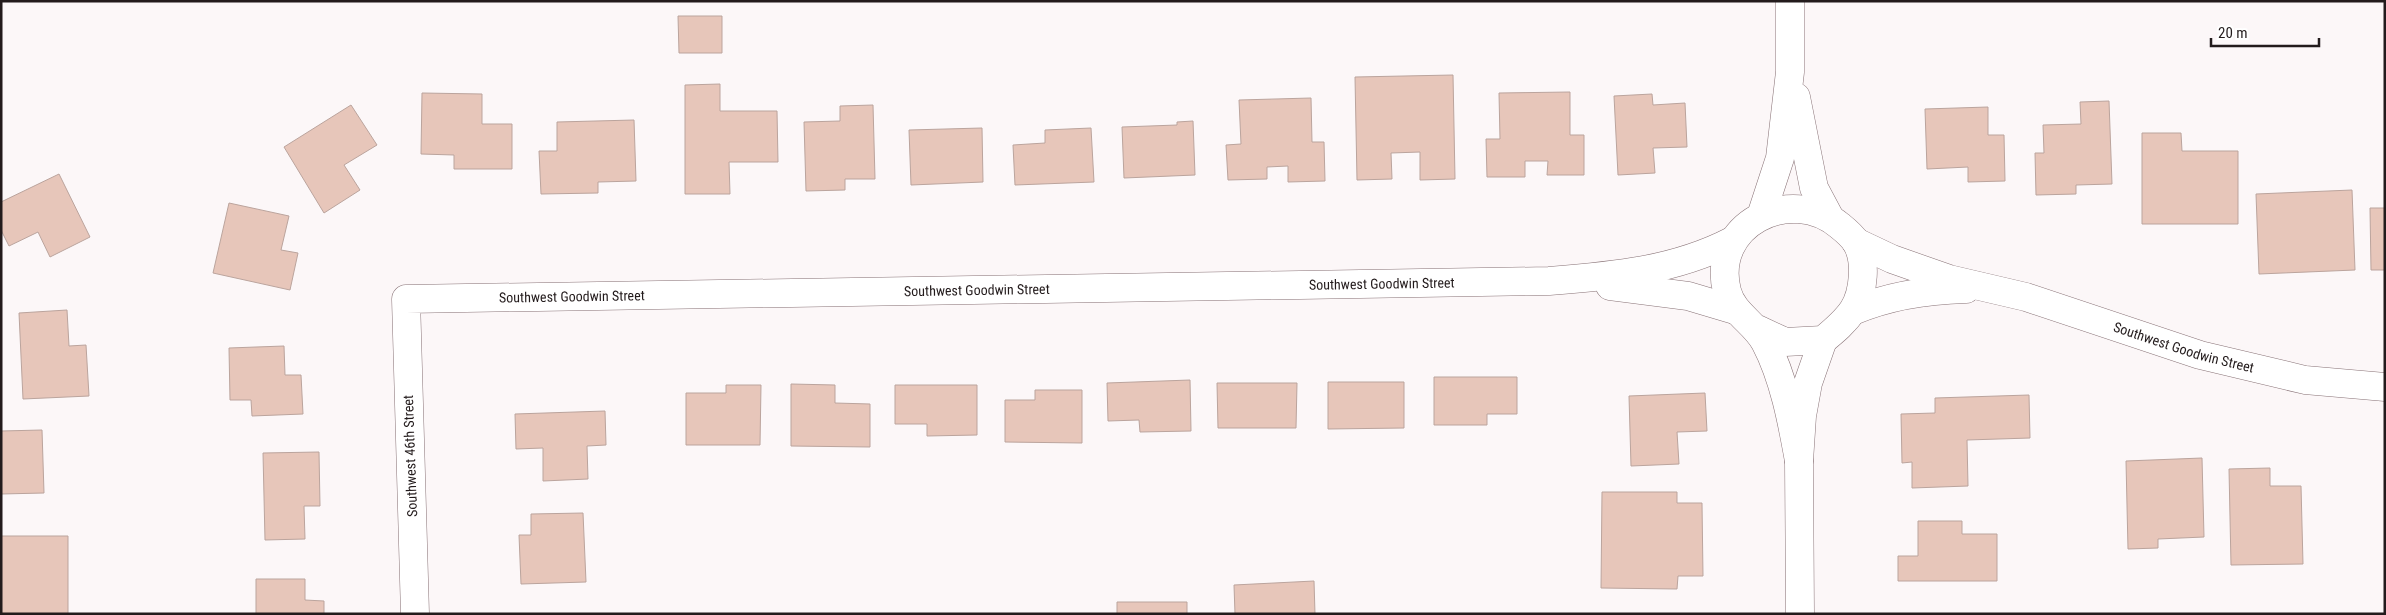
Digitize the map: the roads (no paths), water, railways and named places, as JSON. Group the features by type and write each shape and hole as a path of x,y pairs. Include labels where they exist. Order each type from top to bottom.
{"street":[{"path":"1760,216 1780,158 1790,72 1790,1"},
{"path":"1790,72 1814,188 1830,218 1856,242 1861,261 1861,295 1853,311 1824,340 1808,383 1802,416 1799,461 1800,614"},
{"path":"1799,461 1792,420 1780,379 1765,343 1756,329 1735,310 1727,293 1725,277 1726,260 1732,241 1760,216 1778,209 1792,208 1811,210 1830,218"},
{"name":"Southwest Goodwin Street","path":"406,299 1548,282 1661,268 1709,253 1732,241"},
{"name":"Southwest Goodwin Street","path":"1856,242 1892,258 1949,278 1986,289 2026,297 2200,355 2305,380 2385,387"},
{"name":"Southwest Goodwin Street","path":"1548,282 1680,295 1735,310"},
{"name":"Southwest Goodwin Street","path":"1853,311 1875,302 1907,295 1959,289 1986,289"},
{"name":"Southwest 46th Street","path":"406,299 415,614"},
{"path":"1756,329 1785,342 1824,340"}]}
